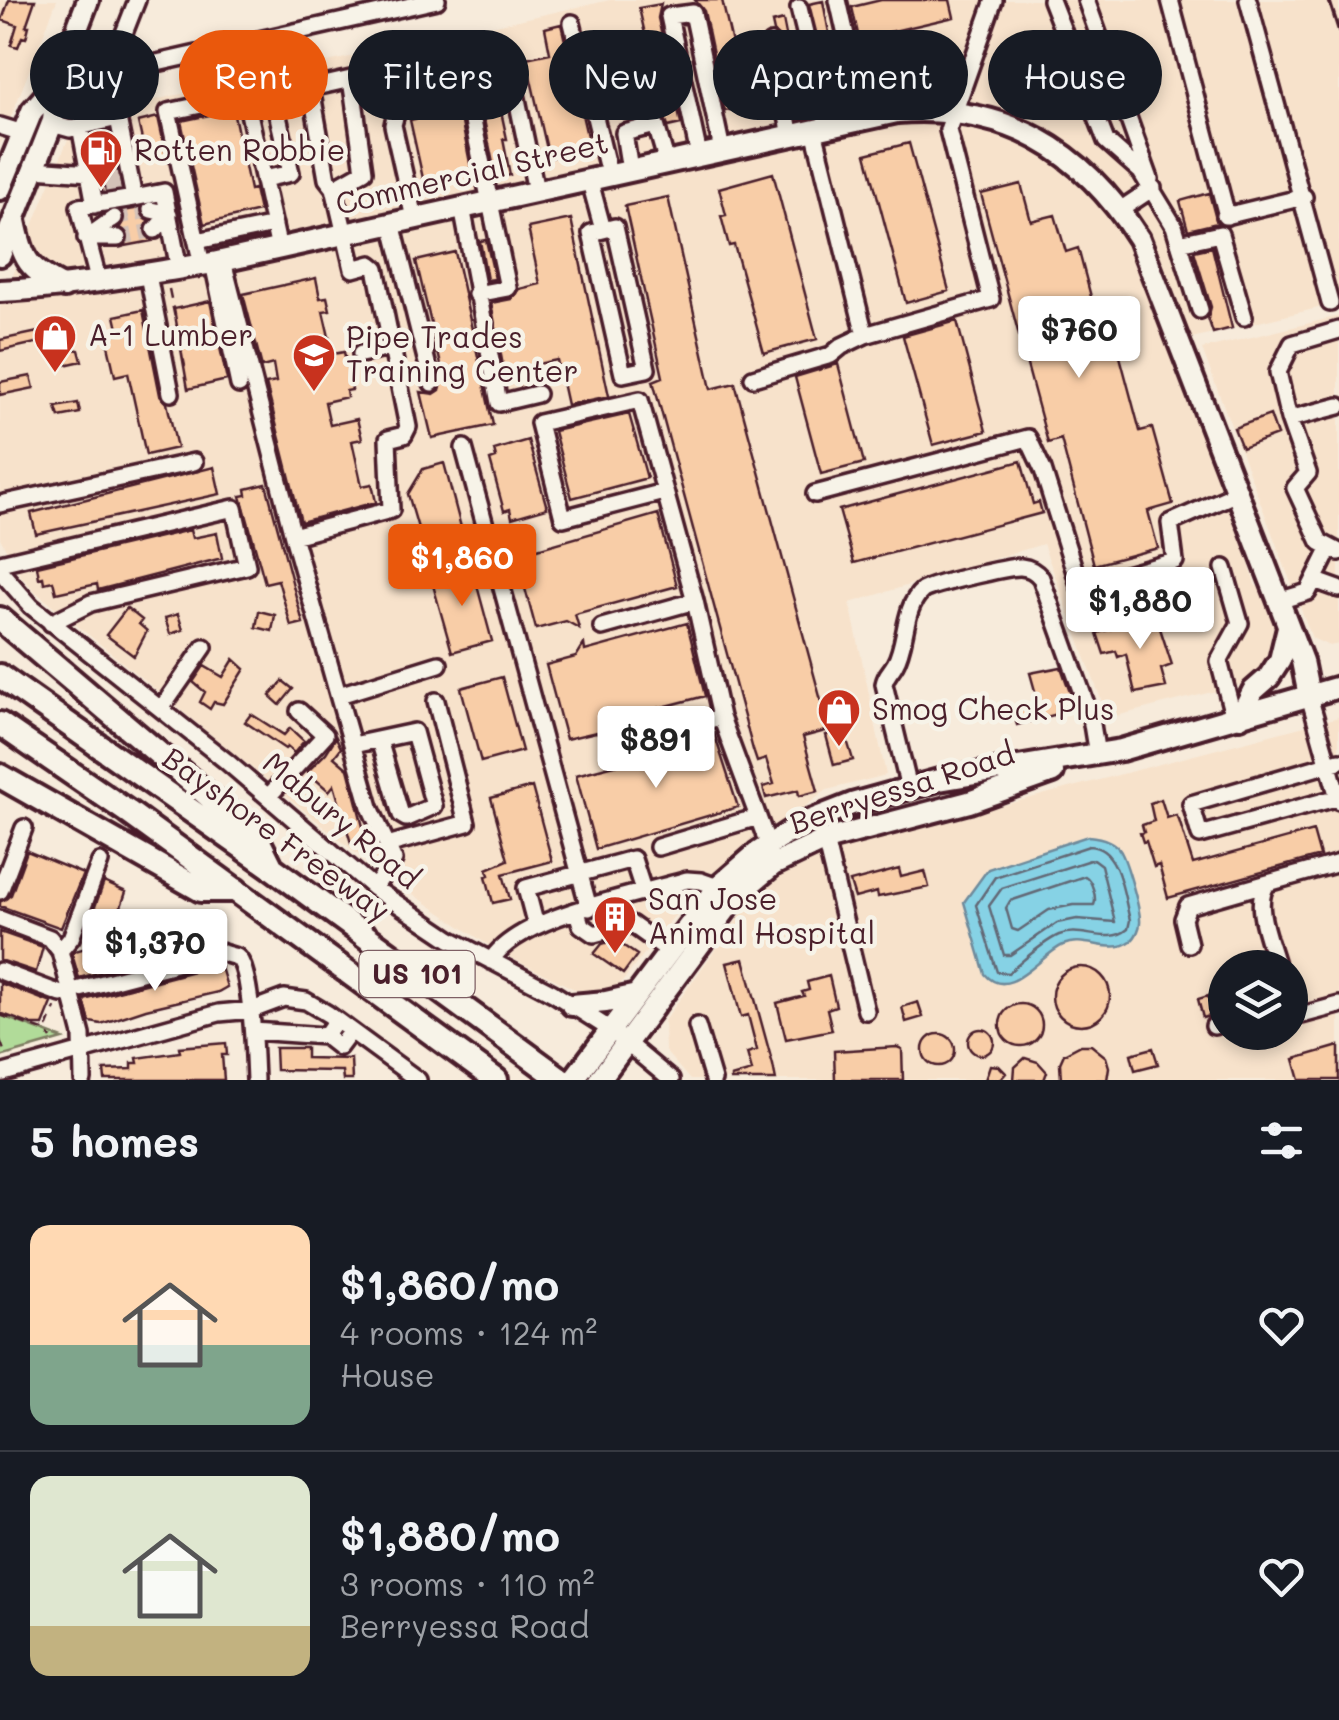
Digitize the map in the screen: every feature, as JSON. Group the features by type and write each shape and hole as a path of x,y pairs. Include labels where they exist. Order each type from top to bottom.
{"highway":[{"path":"0,619 256,836 271,867"},
{"name":"Bayshore Freeway","path":"0,676 271,867 562,1080"},
{"name":"US 101","path":"0,724 496,1080"},
{"path":"0,776 201,890 236,890"}],"main road":[{"path":"77,30 88,0"},
{"name":"Commercial Street","path":"968,115 1014,126 1044,141 1076,162 1120,210 1152,269 1302,661 1310,696"},
{"path":"0,190 30,116"},
{"path":"0,255 52,120"},
{"name":"Commercial Street","path":"0,292 148,275 174,278 213,263 859,120"},
{"path":"15,218 28,263 38,274 64,287"},
{"path":"1237,718 1280,660 1288,624"},
{"name":"Berryessa Road","path":"620,1036 736,896 773,865 825,840 968,802 1097,755 1339,688"},
{"name":"Berryessa Road","path":"620,1036 638,995 718,887 768,844 824,813 909,788 1097,755"},
{"path":"572,1005 638,995"},
{"path":"573,1080 599,1069 620,1036"}],"street":[{"path":"136,0 108,74 437,0"},
{"path":"838,0 845,30"},
{"path":"968,69 994,0"},
{"path":"1052,0 1106,141 1153,188"},
{"path":"1086,0 1153,188 1174,226 1200,310"},
{"path":"1170,0 1224,208 1304,197"},
{"path":"1248,0 1330,302"},
{"path":"798,8 865,336"},
{"path":"699,155 670,16 693,13 722,150"},
{"path":"572,23 610,174"},
{"path":"293,536 391,510 388,439 404,434 408,427 376,268 371,264 354,269 334,188 326,179 311,88 351,79 364,171 334,188"},
{"path":"414,218 392,125 395,111 406,100 448,90 470,107 508,288 476,294"},
{"path":"179,110 168,112 197,242 213,263 370,806 394,860 374,888"},
{"path":"99,283 80,208 92,164 118,118 121,157 134,198"},
{"path":"250,120 279,248"},
{"path":"264,179 291,173 279,120"},
{"path":"521,120 536,191"},
{"path":"789,120 792,135"},
{"path":"753,378 831,355 865,336 991,299 948,130 950,120"},
{"path":"52,124 70,129 92,164 134,198"},
{"path":"603,230 610,174 624,133 656,125 667,162"},
{"path":"0,126 23,134"},
{"path":"34,169 92,164"},
{"path":"1120,210 1153,188"},
{"path":"134,198 164,192 174,278"},
{"path":"462,207 499,403 537,394"},
{"path":"151,210 168,214"},
{"path":"155,230 168,214"},
{"path":"86,238 114,218"},
{"path":"392,223 432,383"},
{"path":"197,242 274,224"},
{"path":"616,227 647,369 622,374 591,232 603,230 616,227"},
{"path":"1179,243 1220,234 1244,317"},
{"path":"86,238 118,238"},
{"path":"213,263 239,385"},
{"path":"148,275 171,393"},
{"path":"1278,601 1308,592 1334,550 1320,542 1294,488 1308,473 1278,372 1292,344 1339,330"},
{"path":"360,354 391,348"},
{"path":"664,492 563,518 539,423 640,400 695,601 721,717 768,844"},
{"path":"1289,419 1339,406"},
{"path":"815,494 1028,438 1043,470 1080,588 1175,562 1170,524 1237,493"},
{"path":"464,448 579,873 583,910 580,925 594,934 631,924 669,951"},
{"path":"0,504 194,462"},
{"path":"0,563 234,508 247,566 91,603 51,623"},
{"path":"909,788 884,684 886,673 894,666 916,599 928,588 1017,566 1036,572 1041,578 1091,718 1097,755"},
{"path":"1224,568 1240,624 1218,660 1237,718"},
{"name":"Mabury Road","path":"0,571 51,623 161,709 374,888 450,939 572,1005 620,1036 670,1080"},
{"path":"1314,580 1339,589"},
{"path":"602,627 695,601"},
{"path":"161,709 204,647"},
{"path":"338,695 439,664"},
{"path":"1310,696 1334,763 1339,798 1200,834 1191,804 1334,763"},
{"path":"388,846 467,823 436,700"},
{"path":"268,797 325,735 299,712"},
{"path":"624,741 721,717"},
{"path":"353,745 414,732 434,806 406,818 401,815 380,740"},
{"path":"658,846 758,818"},
{"path":"0,891 24,828"},
{"path":"825,840 866,1011"},
{"path":"536,926 526,888 632,859 644,893"},
{"path":"60,951 71,938 100,862"},
{"path":"1189,944 1183,919 1188,906 1339,864"},
{"path":"491,961 498,948 536,926 583,910 687,880 701,880 718,887"},
{"path":"1268,884 1260,896 1273,950"},
{"path":"0,918 50,938 60,951 66,998 82,1034 84,1080"},
{"path":"0,971 66,998 221,952 237,957 242,963 252,1010 255,1080"},
{"path":"0,1074 219,1013 252,1010 284,998 306,1001 418,1080"},
{"path":"1308,1013 1339,1005"},
{"path":"325,1036 336,1020"},
{"path":"697,1026 713,1080"},
{"path":"253,1032 325,1036 340,1046 351,1030"}],"path":[{"path":"174,278 184,366"},
{"path":"46,1031 56,1005 66,998"},
{"path":"0,1015 46,1031 51,1039"},
{"path":"0,1040 4,1053"}],"shaded area":[{"path":"0,0 57,0 45,30 30,30 30,69 0,145"},
{"path":"610,0 1339,0 1339,303 1179,341 1229,491 1255,585 1278,601 1304,669 1108,718 1043,544 850,603 886,775 827,790 697,887 618,987 593,998 497,951 376,869 20,575 0,538 0,307 76,120 159,120 159,99 179,95 179,120 328,120 328,62 348,58 348,120 529,120 529,30 473,30"},
{"path":"1339,316 1339,644 1329,646 1312,638 1202,349"},
{"path":"1339,717 1339,1080 690,1080 665,1051 664,1021 767,878 806,857"}],"green space":[{"path":"0,1015 63,1039 0,1057"}],"water":[{"path":"1088,836 1107,840 1121,852 1139,914 1140,926 1135,937 1115,947 1080,942 1063,945 1014,980 994,981 985,974 964,902 988,869"}],"building":[{"path":"9,0 35,0 26,38 22,37 18,47 11,45 17,25 2,20"},
{"path":"695,0 722,0 729,30 713,30 713,54 704,11"},
{"path":"881,0 950,0 954,17 898,30 857,30 852,7"},
{"path":"823,1 828,30 816,30 809,4"},
{"path":"661,4 661,30 644,30 639,8"},
{"path":"783,20 785,30 774,30 772,23"},
{"path":"561,24 562,30 549,30 549,48 545,28"},
{"path":"549,53 549,120 583,120 590,149 549,158 529,57"},
{"path":"159,120 167,158 147,162 138,122"},
{"path":"235,120 250,190 254,189 259,211 204,224 181,121"},
{"path":"410,120 461,120 472,173 424,183"},
{"path":"484,120 503,120 507,139 503,139 510,175 496,178"},
{"path":"666,120 680,120 681,124 668,127"},
{"path":"109,132 121,189 106,191 94,135"},
{"path":"909,143 949,291 906,303 866,154"},
{"path":"773,173 817,339 764,353 734,245 729,246 719,188"},
{"path":"1021,184 1031,221 1055,215 1066,252 1078,248 1098,323 1110,319 1140,431 1152,428 1173,504 1148,511 1158,548 1094,565 1061,439 1048,443 981,194"},
{"path":"1209,193 1217,223 1188,230 1180,201"},
{"path":"668,197 711,389 735,383 829,730 803,737 818,791 799,796 798,790 766,798 763,787 774,784 766,759 757,762 753,750 653,381 663,377 625,206"},
{"path":"140,208 148,221 145,234 152,241 125,246 129,237 120,227 125,218 123,211"},
{"path":"571,219 609,396 567,405 557,360 504,371 491,303 511,299 519,289 540,284 528,228"},
{"path":"486,240 495,279 487,280 480,241"},
{"path":"1212,247 1232,328 1213,333 1208,318 1211,307 1194,251"},
{"path":"455,252 493,425 432,438 421,392 434,394 440,390 442,369 416,261"},
{"path":"316,278 320,298 327,297 330,310 323,311 333,354 344,352 352,390 346,391 347,397 325,402 330,425 357,419 362,439 352,441 362,486 372,484 376,502 301,522 266,384 276,382 273,364 262,367 243,294"},
{"path":"210,301 227,380 188,389 174,309"},
{"path":"143,310 160,395 167,403 177,448 146,455 128,373 115,376 106,336 119,333 115,316"},
{"path":"957,321 986,431 933,445 903,336"},
{"path":"38,332 40,342 0,351 0,340"},
{"path":"79,350 82,361 60,366 57,352"},
{"path":"838,364 864,463 821,474 795,377"},
{"path":"31,376 34,388 0,395 0,382"},
{"path":"78,403 80,413 59,417 56,407"},
{"path":"629,414 647,478 572,498 554,431"},
{"path":"1270,415 1277,435 1242,448 1234,428"},
{"path":"528,440 547,508 512,518 510,509 504,511 490,460 496,458 494,450"},
{"path":"1021,461 1033,504 1039,502 1042,513 854,563 839,510"},
{"path":"444,463 462,531 422,542 408,494 423,469"},
{"path":"214,467 220,494 36,534 31,513"},
{"path":"266,484 303,623 291,626 278,580 265,583 241,496 247,495 246,489"},
{"path":"658,514 677,586 575,614 579,628 566,621 536,629 516,555"},
{"path":"190,530 192,538 217,533 222,558 98,590 97,584 56,593 53,581 44,583 43,577 39,578 37,566"},
{"path":"472,567 492,641 452,652 431,578"},
{"path":"127,608 142,620 139,624 147,631 134,656 106,635"},
{"path":"259,611 275,615 272,631 256,627"},
{"path":"178,614 183,630 170,634 165,618"},
{"path":"1156,616 1172,665 1161,669 1166,687 1135,693 1126,654 1104,654 1097,633"},
{"path":"687,623 705,696 605,722 610,739 596,732 566,739 546,665 576,657 584,644 585,651"},
{"path":"234,659 245,669 223,704 214,702 210,709 200,702 205,692 193,682 204,666 223,677"},
{"path":"1061,667 1076,709 1017,725 1013,712 1039,705 1030,673"},
{"path":"502,677 522,751 481,762 461,688"},
{"path":"283,681 293,689 280,705 270,696"},
{"path":"251,714 284,735 290,728 304,741 294,753 285,749 245,722"},
{"name":"Smog Check Plus","path":"844,730 853,760 834,765 826,735"},
{"path":"714,733 738,807 596,849 576,775 622,763 621,758"},
{"path":"336,737 341,748 334,757 348,769 367,842 356,845 351,843 334,785 329,791 307,772"},
{"path":"532,787 552,861 503,874 510,899 493,903 487,869 508,860 491,798"},
{"path":"1161,799 1167,818 1176,815 1179,820 1193,864 1313,831 1320,856 1168,898 1159,865 1154,867 1140,833 1144,832 1142,825 1154,821 1150,803"},
{"path":"27,851 83,874 61,928 0,906 11,895"},
{"path":"899,869 901,877 925,871 929,887 855,898 850,882"},
{"path":"104,882 126,892 110,940 86,931"},
{"path":"174,925 184,950 79,978 72,954 75,951"},
{"path":"0,932 43,947 36,972 0,960"},
{"name":"San Jose Animal Hospital","path":"615,940 637,955 623,974 594,954 602,944"},
{"path":"744,959 776,1080 731,1080 752,1071 747,1053 757,1050 748,1015 741,1017 727,963"},
{"path":"220,964 227,987 218,992 101,1024 90,1022 84,1000"},
{"path":"1081,967 1102,975 1110,996 1102,1017 1081,1025 1060,1017 1052,996 1060,975"},
{"path":"829,976 836,1006 827,1009 832,1030 786,1039 777,1003 804,996 802,992 809,990 807,982"},
{"path":"0,983 52,1003 43,1025 0,1013"},
{"path":"1208,996 1208,1016 1203,1018 1198,999"},
{"path":"918,1002 923,1017 906,1022 902,1007"},
{"path":"1021,1004 1036,1010 1042,1025 1036,1040 1021,1046 1006,1040 1000,1025 1006,1010"},
{"path":"981,1029 990,1033 994,1042 990,1051 981,1055 972,1051 968,1042 972,1033"},
{"path":"939,1034 951,1038 955,1050 951,1062 939,1066 927,1062 923,1050 927,1038"},
{"path":"226,1043 227,1055 222,1055 224,1080 105,1080 104,1070 132,1069 137,1058 180,1052 179,1047"},
{"path":"1081,1045 1091,1045 1106,1057 1107,1080 1061,1080 1064,1054"},
{"path":"1339,1046 1339,1080 1300,1080 1294,1059"},
{"path":"275,1048 306,1048 306,1058 351,1059 352,1080 343,1080 342,1071 276,1070"},
{"path":"1153,1048 1158,1064 1135,1070 1131,1054"},
{"path":"902,1049 903,1080 835,1080 834,1051"},
{"path":"1025,1058 1038,1062 1047,1072 1044,1080 1014,1080 1015,1067"},
{"path":"990,1065 999,1066 1006,1073 1000,1080 985,1080"}],"tunnel":[{"path":"94,136 111,133"},
{"path":"97,149 114,146"},
{"path":"100,162 116,158"},
{"path":"102,174 119,171"},
{"path":"105,186 122,183"},
{"path":"114,218 151,210"},
{"path":"118,238 155,230"}],"railway":[{"path":"1329,0 1339,31"}],"place":[{"name":"Rotten Robbie","path":"101,189"},
{"name":"A-1 Lumber","path":"55,374"},
{"name":"Pipe Trades Training Center","path":"314,393"},
{"name":"Smog Check Plus","path":"839,748"},
{"name":"San Jose Animal Hospital","path":"615,955"}]}
